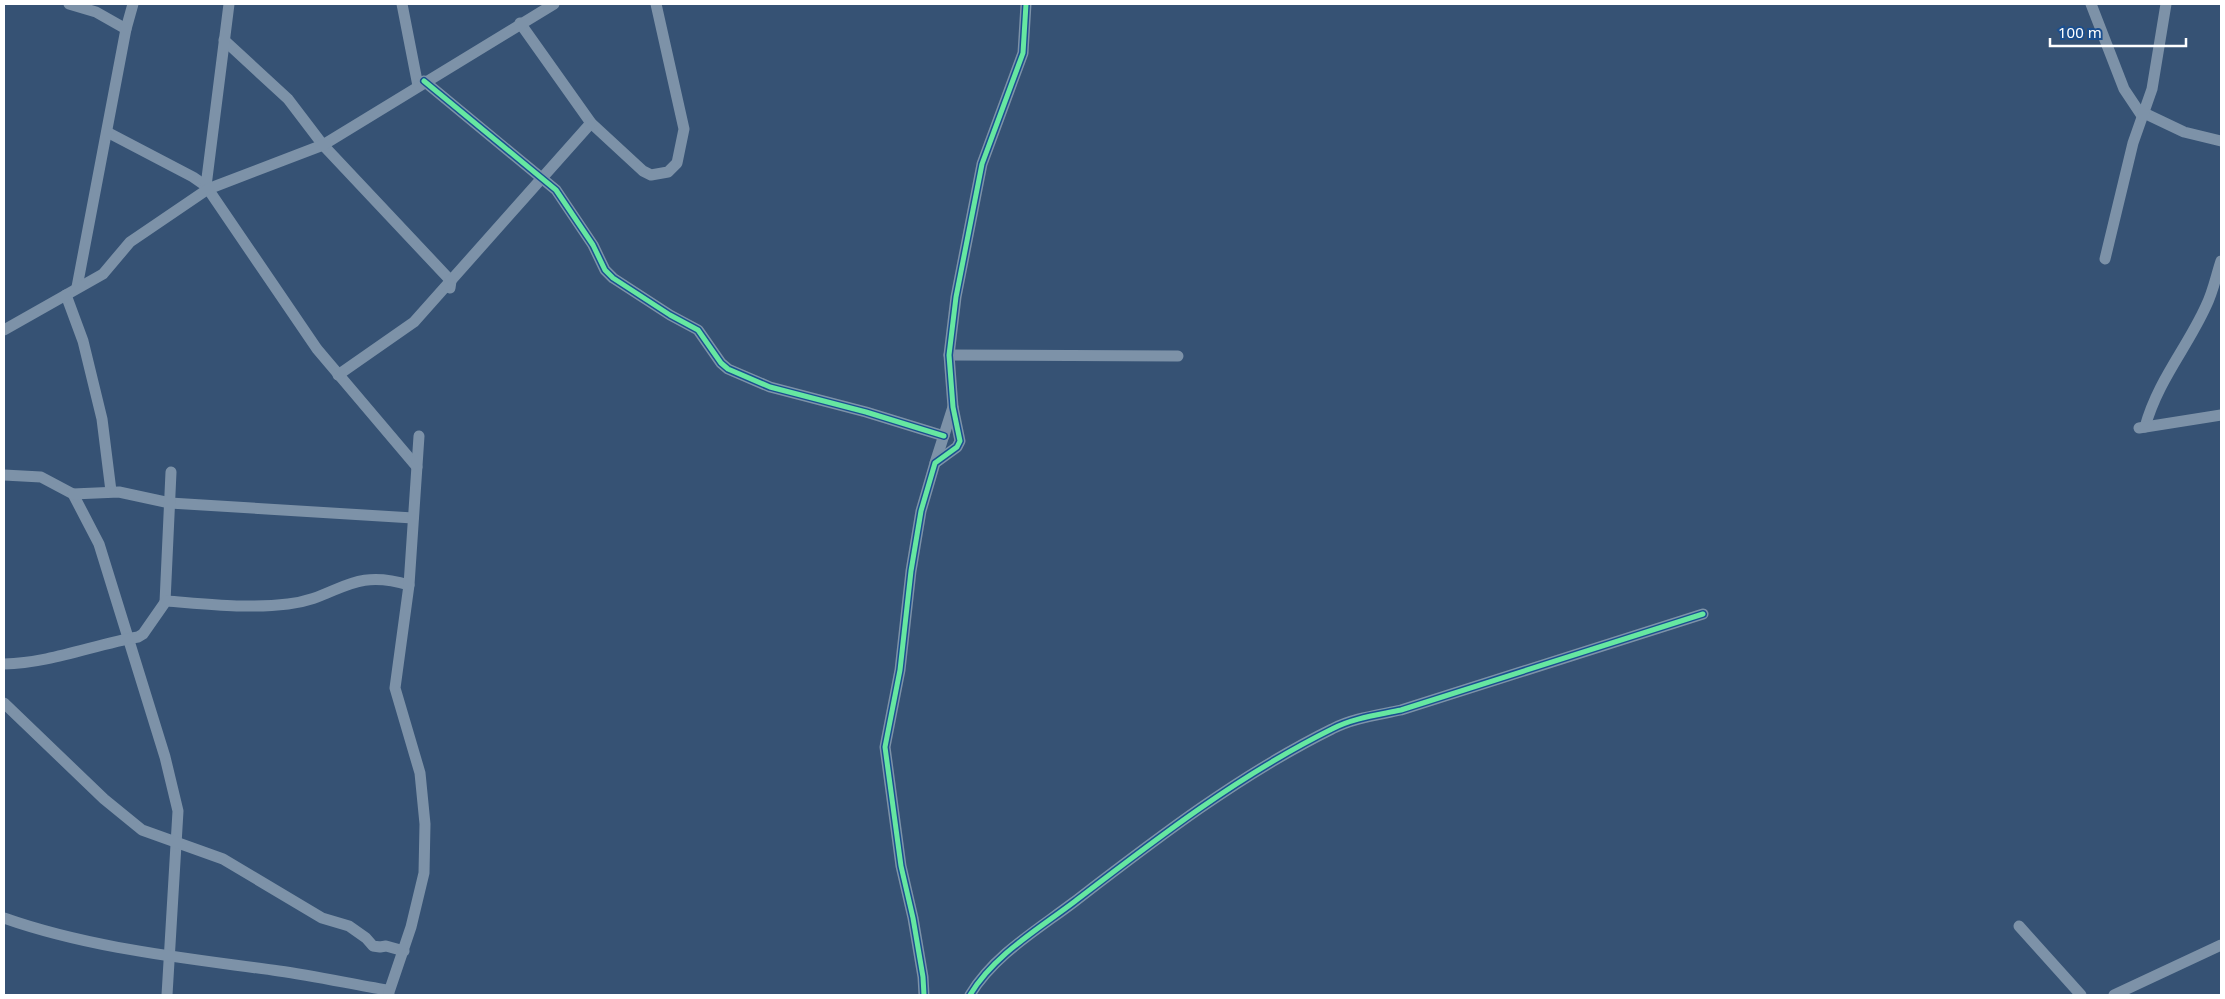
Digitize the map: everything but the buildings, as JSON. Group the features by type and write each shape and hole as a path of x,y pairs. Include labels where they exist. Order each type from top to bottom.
{"street":[{"path":"69,4 96,12 126,29"},
{"path":"77,287 126,29 133,4"},
{"path":"207,188 229,4"},
{"path":"402,4 421,84 556,190 593,245 605,270 613,278 670,315 698,330 721,363 728,369 770,388 866,412 944,436"},
{"path":"4,330 102,274 130,242 207,188 323,144 554,4"},
{"path":"520,23 591,124 644,171 651,174 668,172 676,163 684,129 656,4"},
{"path":"936,463 957,447 960,441 953,407 949,355 956,298 982,164 1022,53 1026,4"},
{"path":"2091,4 2124,89 2143,114 2184,132 2221,141"},
{"path":"2104,259 2133,143 2152,89 2166,4"},
{"path":"224,40 288,99 323,144 451,284"},
{"path":"338,375 414,322 451,284 591,124"},
{"path":"107,132 193,177 207,188 317,349 417,467"},
{"path":"2221,262 2206,306 2174,360 2141,428 2221,415"},
{"path":"66,295 83,340 102,419 111,491"},
{"path":"949,355 1178,356"},
{"path":"924,995 923,977 901,866 885,755 900,670 911,571 922,511 953,407"},
{"path":"4,918 85,940 170,957 281,971 389,993 404,951 422,882 426,824 420,773 395,688 409,585 420,436"},
{"path":"4,664 40,661 143,634 164,602 171,472"},
{"path":"4,475 41,477 73,494 111,491 170,503 413,518"},
{"path":"73,494 99,544 165,757 178,811 168,995"},
{"path":"164,602 234,605 285,604 365,579 388,579 409,585"},
{"path":"970,995 993,963 1133,857 1202,809 1222,792 1333,728 1352,720 1402,710 1703,614"},
{"path":"4,703 55,754 142,830 223,859 322,918 348,926 366,938 373,946 380,948 386,946 404,951"},
{"path":"2018,926 2081,995"},
{"path":"2114,995 2221,945"}],"cycle path":[{"path":"924,995 923,977 913,918 901,866 885,747 900,670 911,571 921,511 935,463 957,447 960,441 953,407 949,355 956,297 982,164 1023,53 1026,4"},
{"path":"424,81 556,190 593,245 605,270 613,278 670,315 698,330 721,363 728,369 770,387 866,412 944,436"},
{"path":"970,995 991,968 1017,944 1167,832 1231,787 1332,729 1357,719 1401,710 1703,614"}]}
